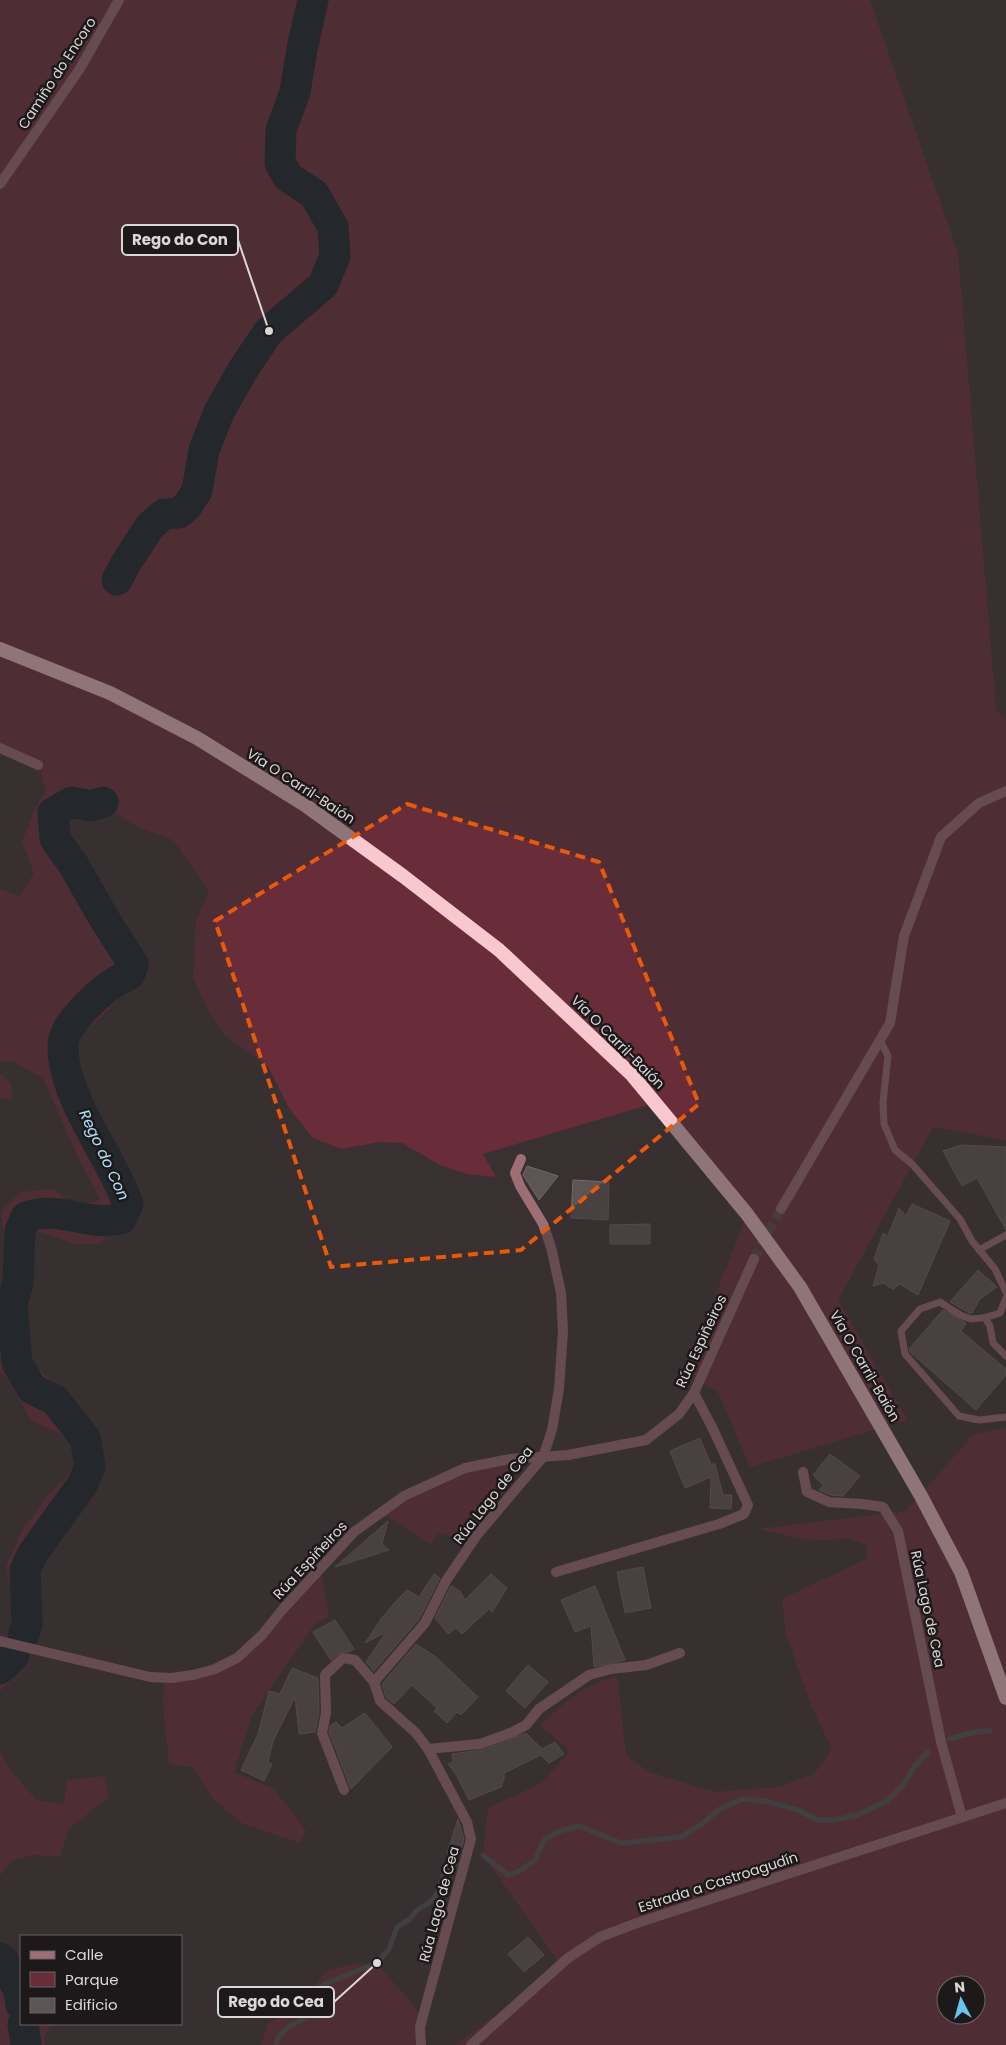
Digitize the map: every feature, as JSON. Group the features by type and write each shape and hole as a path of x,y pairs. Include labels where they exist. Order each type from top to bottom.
{"highway":[{"name":"Vía O Carril-Baión","path":"0,649 110,693 196,738 305,804 499,950 632,1075 747,1214 800,1287 921,1496 961,1572 1006,1698"}],"street":[{"name":"Camiño do Encoro","path":"0,184 79,70 120,0"},
{"path":"0,748 38,765"},
{"path":"781,1209 890,1023 904,936 941,837 979,803 1006,791"},
{"name":"Rúa Lago de Cea","path":"374,1682 425,1623 446,1581 477,1535 544,1457 552,1430 559,1389 563,1331 561,1293 551,1247 543,1224 520,1186 515,1174 521,1159"},
{"name":"Rúa Espiñeiros","path":"0,1641 150,1677 171,1678 215,1669 236,1658 262,1635 282,1610 354,1532 404,1496 465,1468 510,1459 568,1455 646,1440 679,1414 694,1393 754,1259"},
{"path":"556,1572 719,1524 744,1514 748,1505 694,1393"},
{"name":"Rúa Lago de Cea","path":"803,1472 807,1492 829,1502 883,1507 898,1531 942,1742 962,1817"},
{"path":"428,1749 480,1744 513,1732 526,1725 539,1710 589,1675 611,1669 646,1665 680,1653"},
{"name":"Rúa Lago de Cea","path":"344,1790 322,1733 326,1713 325,1675 343,1658 355,1660 374,1682 380,1701 416,1733 428,1749 467,1822 471,1838 420,2027 420,2045"},
{"name":"Estrada a Castroagudín","path":"471,2045 568,1958 600,1937 1006,1803"}],"lane":[{"path":"880,1040 888,1056 883,1102 884,1124 895,1150 912,1164 960,1219 972,1241 995,1270 1006,1292"},
{"path":"979,1250 1006,1235"},
{"path":"1006,1298 1000,1313 985,1318 967,1319 940,1302 920,1309 901,1331 905,1354 959,1416 980,1420 1006,1417"},
{"path":"985,1318 990,1326 993,1343 1006,1356"}],"highlighted area":[{"path":"407,804 599,862 699,1104 521,1250 331,1267 215,921"}],"green space":[{"path":"0,0 870,0 958,254 996,709 1006,720 1006,1140 933,1127 838,1300 907,1420 750,1467 718,1392 685,1374 747,1214 655,1103 483,1154 496,1177 467,1174 440,1165 402,1143 380,1142 341,1149 313,1138 289,1108 269,1068 226,1036 209,1012 193,977 196,921 209,891 173,840 140,828 114,813 83,813 64,817 67,837 139,959 138,978 98,1020 76,1037 79,1059 88,1094 137,1189 137,1213 99,1244 75,1244 32,1229 23,1342 37,1368 66,1395 84,1419 94,1437 95,1478 37,1562 37,1626 28,1665 0,1691 0,1645 11,1629 12,1595 6,1567 21,1532 49,1494 66,1479 74,1463 74,1444 61,1434 32,1421 7,1378 0,1372 0,1306 3,1305 7,1270 1,1212 20,1192 54,1189 70,1201 81,1204 100,1199 78,1157 43,1078 13,1062 0,1061 0,889 20,896 34,873 22,842 32,816 46,790 38,765 0,748"},
{"path":"0,1073 11,1084 12,1098 0,1099"},
{"path":"1006,1428 1006,2045 456,2045 581,1951 561,1965 483,1855 488,1808 542,1783 570,1751 540,1725 557,1709 585,1689 617,1676 626,1755 649,1772 715,1792 779,1787 814,1774 832,1749 811,1705 786,1634 782,1599 866,1559 867,1546 849,1538 827,1540 802,1539 757,1529 906,1511 974,1434"},
{"path":"526,1458 513,1467 467,1541 438,1533 431,1545 389,1517 373,1518 465,1468"},
{"path":"320,1569 329,1616 315,1624 252,1715 234,1772 274,1789 306,1831 300,1843 243,1824 212,1798 194,1768 169,1763 163,1703 164,1678 171,1678 237,1658"},
{"path":"0,1751 8,1767 36,1800 64,1804 67,1780 105,1776 109,1797 68,1829 60,1857 34,1855 12,1860 0,1875"},
{"path":"0,1941 20,1967 20,2025 50,2025 44,2037 45,2045 0,2045"},
{"path":"377,1963 423,2017 422,2045 261,2045 267,2024 308,1999 325,1971 349,1965"}],"building":[{"path":"961,1145 1006,1147 1006,1230 977,1178 962,1186 943,1151"},
{"path":"527,1166 558,1176 539,1200 523,1175"},
{"path":"573,1180 609,1182 608,1220 571,1218"},
{"path":"912,1204 950,1221 918,1295 900,1284 893,1289 883,1283 873,1286 879,1266 874,1259 883,1233 888,1236 899,1208 906,1216"},
{"path":"650,1224 650,1244 610,1244 610,1225"},
{"path":"978,1270 997,1287 980,1299 972,1313 969,1313 950,1302"},
{"path":"943,1310 966,1323 961,1331 1006,1369 1006,1375 976,1410 910,1352 909,1349"},
{"path":"700,1438 712,1467 712,1464 715,1464 723,1495 732,1495 731,1509 710,1508 711,1477 685,1488 670,1451"},
{"path":"830,1454 860,1476 843,1496 831,1495 819,1490 823,1485 813,1475"},
{"path":"388,1521 382,1544 389,1550 335,1567"},
{"path":"643,1567 651,1608 625,1613 617,1572"},
{"path":"434,1574 440,1578 419,1619 374,1671 366,1662 386,1632 365,1643 381,1619 407,1590 419,1597"},
{"path":"491,1574 507,1588 492,1612 489,1609 462,1634 456,1628 448,1634 435,1618 451,1586 460,1591 465,1600"},
{"path":"595,1586 625,1660 594,1667 591,1626 575,1632 561,1600"},
{"path":"335,1620 354,1649 349,1652 341,1652 331,1660 313,1632"},
{"path":"416,1644 436,1657 478,1697 461,1715 457,1712 447,1723 434,1711 437,1708 412,1685 394,1704 386,1697 382,1684"},
{"path":"528,1665 548,1682 525,1708 506,1691"},
{"path":"292,1668 318,1678 319,1712 315,1732 299,1734 295,1697 273,1741 268,1762 272,1764 264,1781 241,1770 258,1734 269,1691 280,1694"},
{"path":"365,1713 392,1747 351,1789 329,1732 330,1726 336,1722 342,1728"},
{"path":"526,1733 542,1749 555,1742 564,1754 549,1763 541,1755 504,1773 501,1787 469,1800 456,1774 448,1764 453,1762 452,1754 482,1750"},
{"path":"458,1819 464,1839 459,1856 447,1853"},
{"path":"528,1937 544,1955 524,1972 508,1954"}],"waterway":[{"name":"Rego do Con","path":"117,580 150,526 164,514 179,513 187,506 197,491 204,450 219,412 244,368 269,331 323,285 335,256 333,227 314,194 288,177 280,163 281,130 295,92 313,0"},
{"name":"Rego do Con","path":"23,1637 27,1624 25,1570 33,1553 82,1485 90,1466 85,1438 55,1400 32,1389 17,1363 12,1304 18,1283 20,1231 26,1217 36,1214 56,1214 105,1221 121,1219 128,1204 111,1166 79,1106 65,1066 63,1047 69,1027 75,1019 104,990 130,974 133,964 73,864 55,839 53,813 72,802 91,806 103,802"},
{"name":"Rego do Con","path":"0,1669 14,1656"},
{"path":"949,1739 975,1732 990,1731"},
{"path":"483,1855 508,1875 518,1872 535,1860 544,1840 560,1831 579,1826 621,1843 681,1837 702,1824 718,1810 742,1799 765,1801 798,1810 817,1820 835,1820 857,1815 887,1801 904,1784 914,1767 928,1752"},
{"path":"276,2045 279,2036 290,2026 305,2018 314,2006 318,1992 325,1984 377,1963 389,1949 397,1927 410,1919 417,1910 428,1904 437,1894 444,1873 457,1864"},
{"name":"Rego do Con","path":"0,1958 4,1961 19,1991 20,1998"},
{"name":"Rego do Con","path":"23,2025 26,2045"}],"tunnel":[{"path":"754,1259 781,1209"}],"place":[{"name":"Rego do Con","path":"269,331"},
{"name":"Rego do Cea","path":"377,1963"}]}
